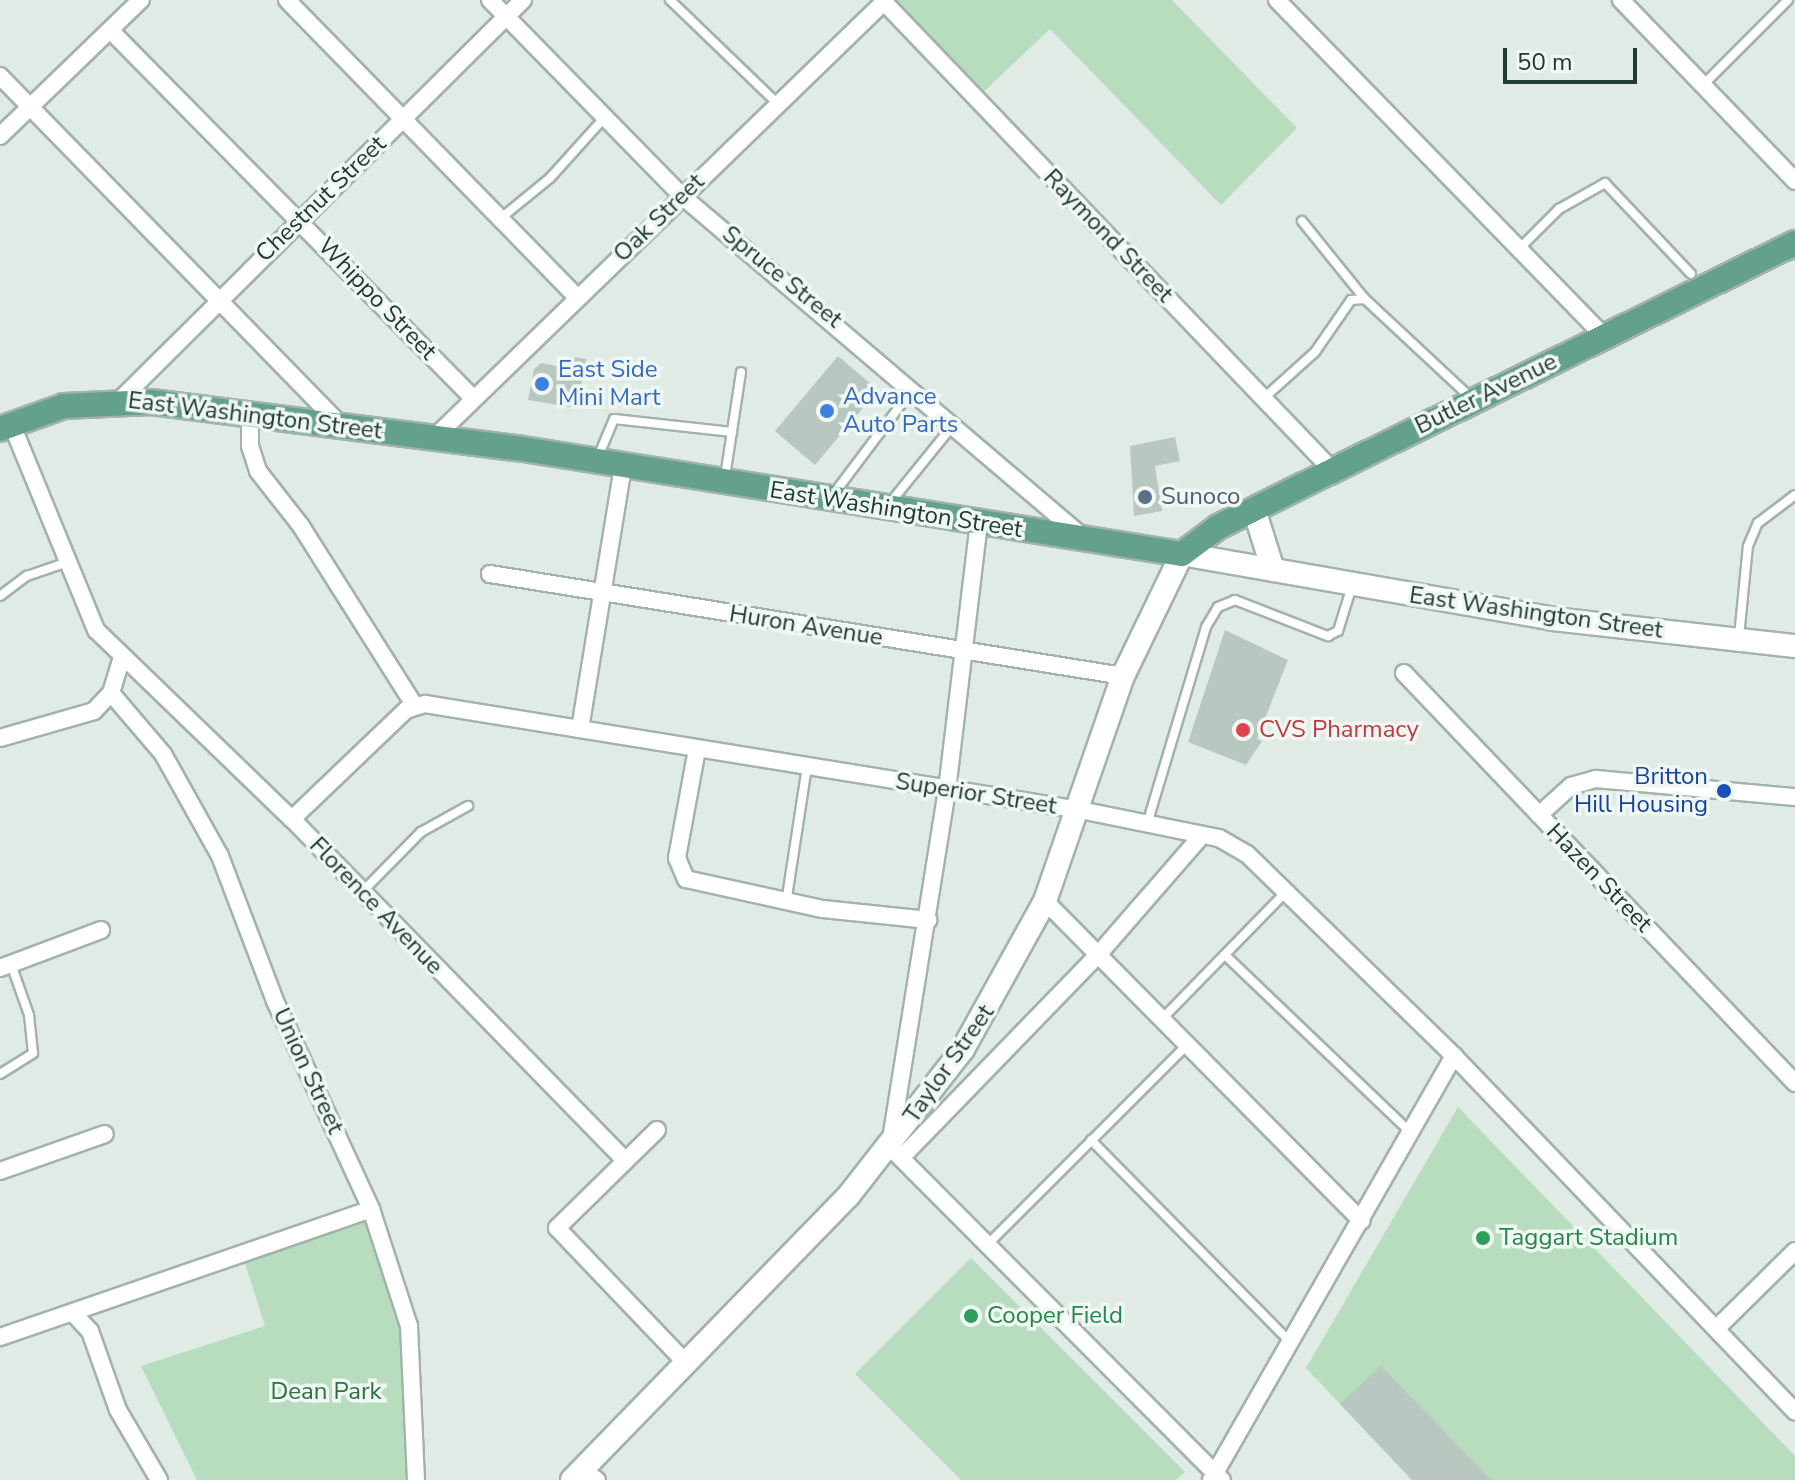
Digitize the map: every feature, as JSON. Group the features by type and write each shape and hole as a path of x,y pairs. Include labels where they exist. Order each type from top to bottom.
{"main road":[{"name":"Butler Avenue","path":"1182,554 1254,509 1795,243"},
{"name":"East Washington Street","path":"6,427 64,406 120,400 341,426 597,461 887,507 1182,554 1553,619 1795,646"},
{"path":"1254,509 1273,570"},
{"name":"Taylor Street","path":"584,1477 686,1363 896,1153 988,1009 1045,901 1080,810 1123,676 1182,554"}],"street":[{"path":"0,136 141,0"},
{"path":"287,0 576,296"},
{"name":"Spruce Street","path":"490,0 682,196 914,387 1087,540"},
{"name":"Chestnut Street","path":"120,400 217,299 523,0"},
{"path":"1277,0 1604,336"},
{"path":"1621,0 1795,181"},
{"name":"Oak Street","path":"434,438 576,296 885,1"},
{"name":"Raymond Street","path":"885,1 1332,470"},
{"name":"Whippo Street","path":"110,30 301,219 474,399"},
{"path":"0,76 341,426"},
{"path":"250,415 252,457 415,706 292,819"},
{"path":"0,738 87,714 111,693 122,657 82,608 6,427"},
{"path":"580,729 623,466"},
{"path":"979,522 947,790 896,1153 1217,1478 1454,1056"},
{"name":"Huron Avenue","path":"490,574 965,653 1123,676"},
{"name":"Florence Avenue","path":"122,657 292,819 625,1160"},
{"name":"Hazen Street","path":"1404,673 1795,1083"},
{"name":"Union Street","path":"111,693 163,754 220,856 275,1001 371,1209 409,1326 416,1480"},
{"name":"Superior Street","path":"415,706 580,729 1080,810 1202,835 1234,845 1287,892 1454,1056 1795,1412"},
{"path":"697,749 679,870 697,885 787,897 823,909 928,920"},
{"path":"1539,815 1571,786 1596,779 1795,797"},
{"name":"Taylor Street","path":"896,1153 1097,956 1202,835"},
{"path":"1045,901 1362,1221"},
{"path":"5,966 101,930"},
{"path":"657,1130 557,1228 686,1363"},
{"path":"0,1171 105,1134"},
{"path":"0,1337 371,1209"},
{"path":"1716,1329 1795,1251"},
{"path":"73,1313 90,1331 118,1410 159,1480"}],"lane":[{"path":"670,0 778,104"},
{"path":"1703,85 1788,0"},
{"path":"501,219 550,178 604,118"},
{"path":"1519,249 1559,209 1605,183 1691,274"},
{"path":"1302,221 1365,299 1473,401"},
{"path":"1264,398 1315,352 1351,300 1365,299"},
{"path":"724,482 741,372"},
{"path":"830,499 914,387"},
{"path":"597,461 614,419 732,432"},
{"path":"887,507 955,423"},
{"path":"1739,641 1748,546 1758,523 1795,495"},
{"path":"0,596 27,576 65,563"},
{"path":"1146,825 1218,607 1235,600 1328,636 1338,631 1352,585"},
{"path":"787,897 807,767"},
{"path":"362,893 412,839 468,806"},
{"path":"1161,1021 1287,892"},
{"path":"1225,955 1411,1133"},
{"path":"0,1074 33,1053 29,1015 5,966"},
{"path":"987,1245 1186,1046"},
{"path":"1091,1140 1293,1345"}],"green space":[{"path":"886,0 1172,0 1297,128 1221,205 1050,29 976,99"},
{"name":"Taggart Stadium","path":"1458,1107 1795,1456 1795,1480 1412,1480 1306,1368"},
{"name":"Dean Park","path":"371,1209 397,1275 416,1480 197,1480 141,1366 265,1326 242,1254"},
{"name":"Cooper Field","path":"971,1258 1185,1472 1176,1480 961,1480 855,1374"}],"building":[{"path":"569,356 586,359 577,408 528,400 534,369 541,363 567,368"},
{"name":"Advance Auto Parts","path":"838,356 878,390 815,465 775,431"},
{"path":"1175,437 1180,461 1155,466 1162,511 1134,516 1130,446"},
{"name":"CVS Pharmacy","path":"1225,630 1288,660 1257,739 1262,741 1246,765 1188,742"},
{"path":"1381,1366 1491,1480 1412,1480 1340,1404"}],"place":[{"name":"East Side Mini Mart","path":"542,384"},
{"name":"Advance Auto Parts","path":"827,411"},
{"name":"Sunoco","path":"1145,497"},
{"name":"CVS Pharmacy","path":"1243,730"},
{"name":"Britton Hill Housing","path":"1724,791"},
{"name":"Taggart Stadium","path":"1483,1238"},
{"name":"Cooper Field","path":"971,1316"}]}
